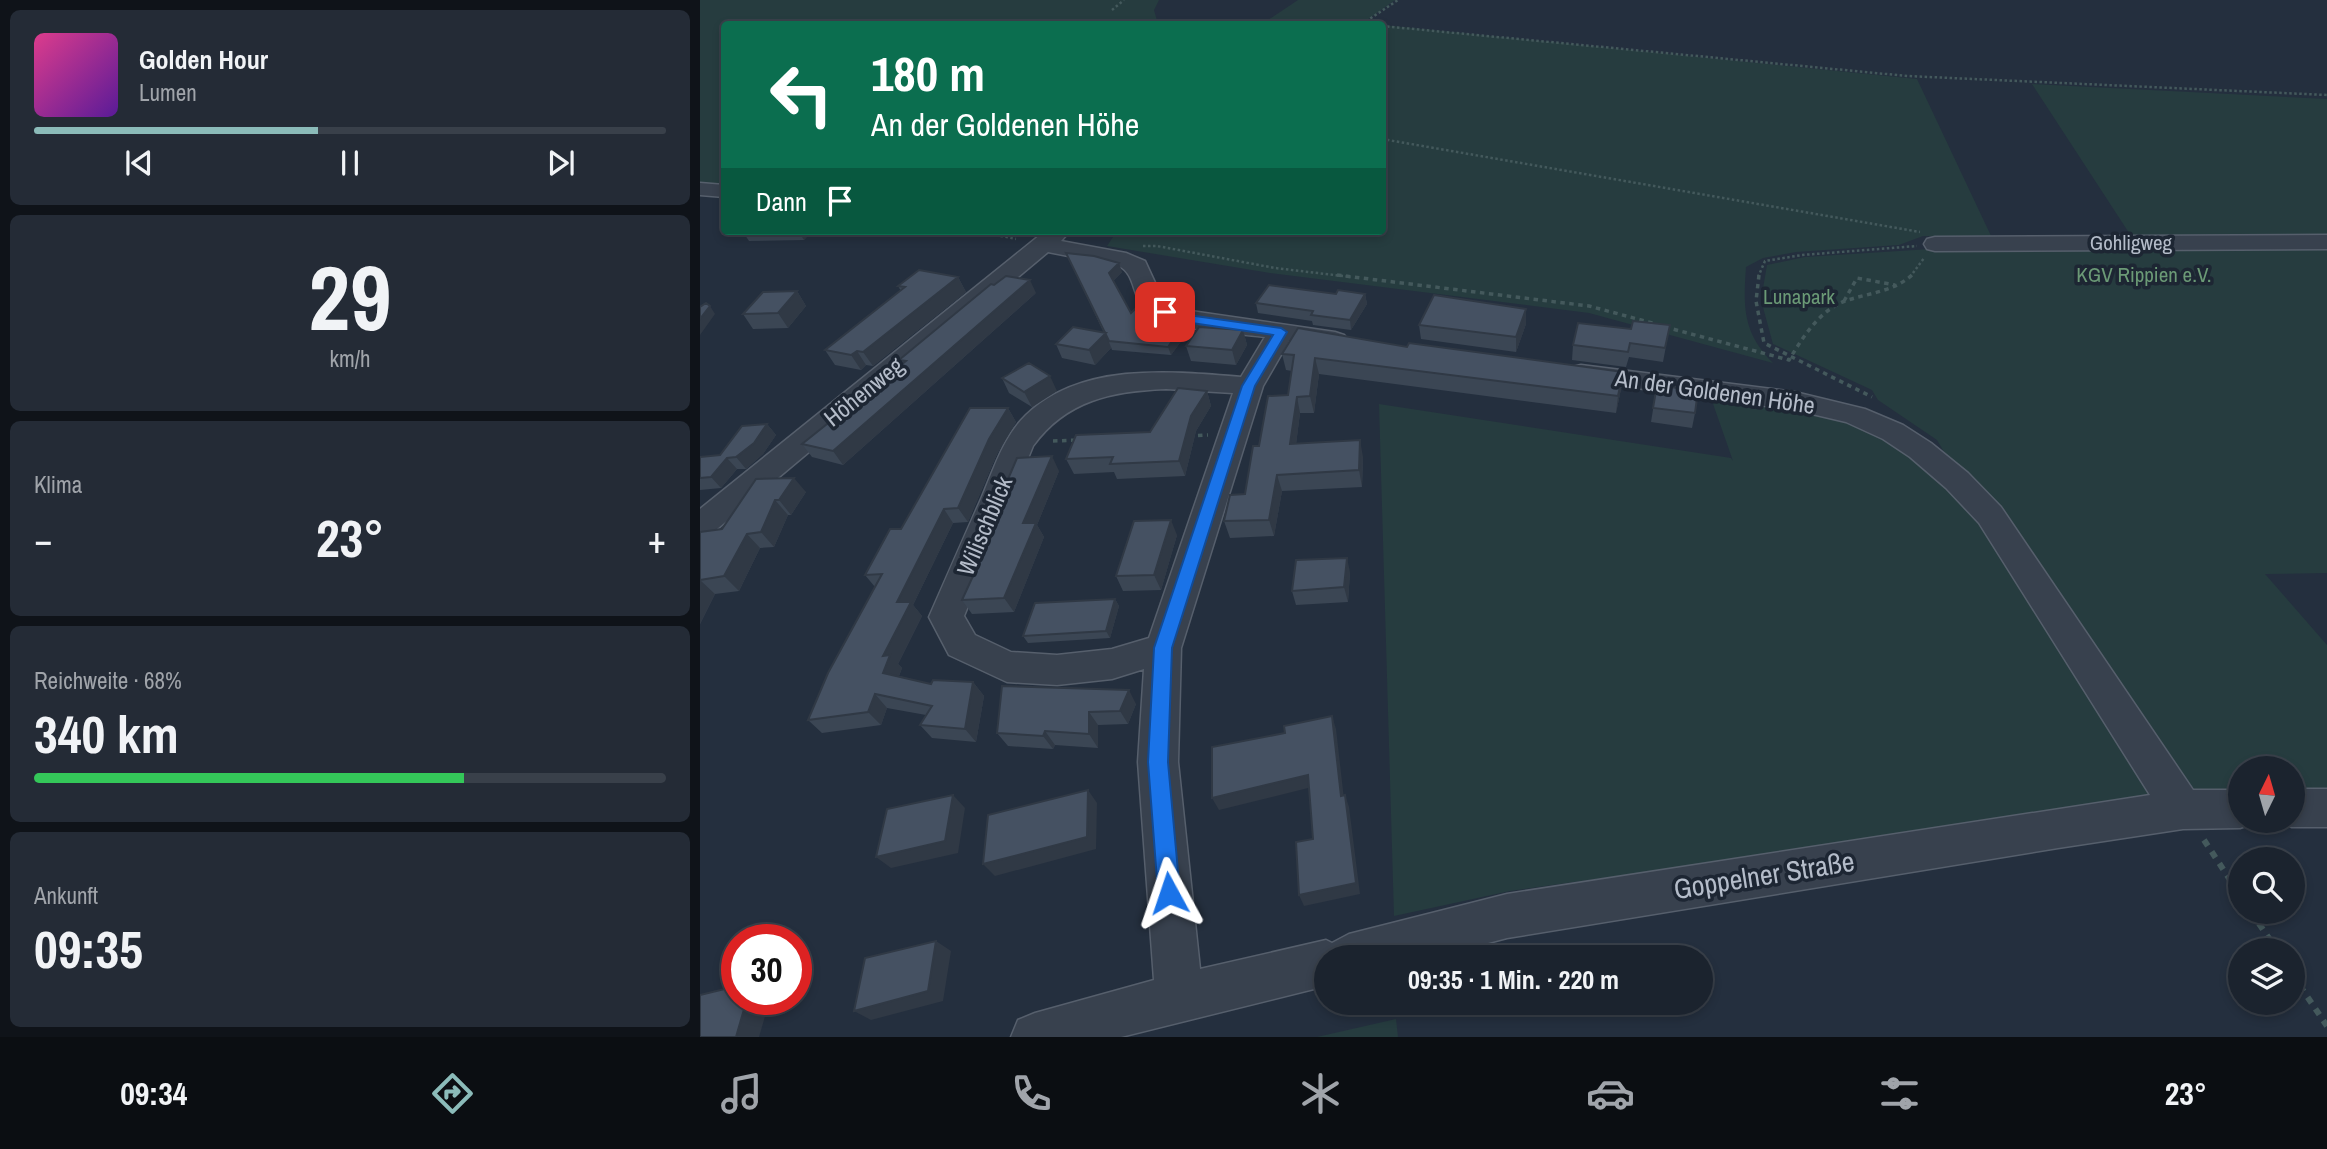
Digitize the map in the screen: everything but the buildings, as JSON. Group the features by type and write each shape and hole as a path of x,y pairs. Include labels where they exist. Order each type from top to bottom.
{"street":[{"path":"700,189 721,191"},
{"path":"1052,237 1095,253 1126,260 1137,266 1153,304 1178,317 1364,344"},
{"name":"Höhenweg","path":"700,526 1052,237"},
{"name":"Gohligweg","path":"1935,244 2327,242"},
{"path":"1179,998 1158,762 1163,648 1249,386 1281,332"},
{"name":"An der Goldenen Höhe","path":"1558,369 1807,403 1855,415 1892,432 1931,456 1963,484 1990,515 2183,810"},
{"name":"Wilischblick","path":"1163,648 1112,664 1058,670 1007,667 962,645 946,617 1020,443 1037,420 1064,402 1092,390 1130,381 1198,381 1249,386"},
{"path":"2305,808 2327,808"},
{"name":"Goppelner Straße","path":"1395,945 1507,916 2058,828 2183,810 2228,809"},
{"path":"1035,1037 1179,998 1314,966"}],"path":[{"path":"1112,10 1124,0"},
{"path":"1367,21 1398,0"},
{"path":"1386,26 1907,76 2327,95"},
{"path":"1386,140 1980,243"},
{"path":"1026,235 1052,237"},
{"path":"1789,360 1764,343 1756,308 1755,278 1765,261 1802,255 1935,244"},
{"path":"1789,360 1816,321 1843,302 1879,294 1912,277 1917,263 1928,256 1935,244"},
{"path":"1095,253 1111,247 1157,246 1275,268 1589,306 1789,360 1845,382 1878,400"},
{"path":"1843,302 1857,278 1896,285"},
{"path":"1180,436 1233,434"},
{"path":"1020,443 1087,440"},
{"path":"2183,810 2228,877"},
{"path":"2305,993 2327,1026"}],"green space":[{"path":"700,0 1159,0 1154,10 1157,21 721,21 721,189 700,187"},
{"path":"1298,0 1395,0 1366,21 1266,21"},
{"path":"1386,25 1917,79 1992,238 1923,236 1899,245 1796,252 1763,258 1746,267 1745,307 1750,330 1773,363 1589,313 1270,273 1107,246 1114,235 1386,235"},
{"path":"2032,84 2327,99 2327,239 2133,239"},
{"path":"2327,244 2327,573 2265,574 2327,645 2327,788 2305,789 2305,756 2228,756 2228,789 2171,790 1963,484 1937,440 1878,400 1872,390 1773,344 1761,300 1767,265 1805,257 1946,248"},
{"path":"1711,398 1805,409 1854,422 1891,438 1957,488 2156,795 1871,841 1510,891 1394,916 1379,404 1731,458 1733,461"},
{"path":"1396,1019 1398,1037 1317,1037"}],"route":[{"path":"1165,312 1178,317 1281,332 1249,386 1163,648 1158,762 1169,893"}],"park label":[{"name":"KGV Rippien e.V.","path":"2144,275"},
{"name":"Lunapark","path":"1799,297"}]}
